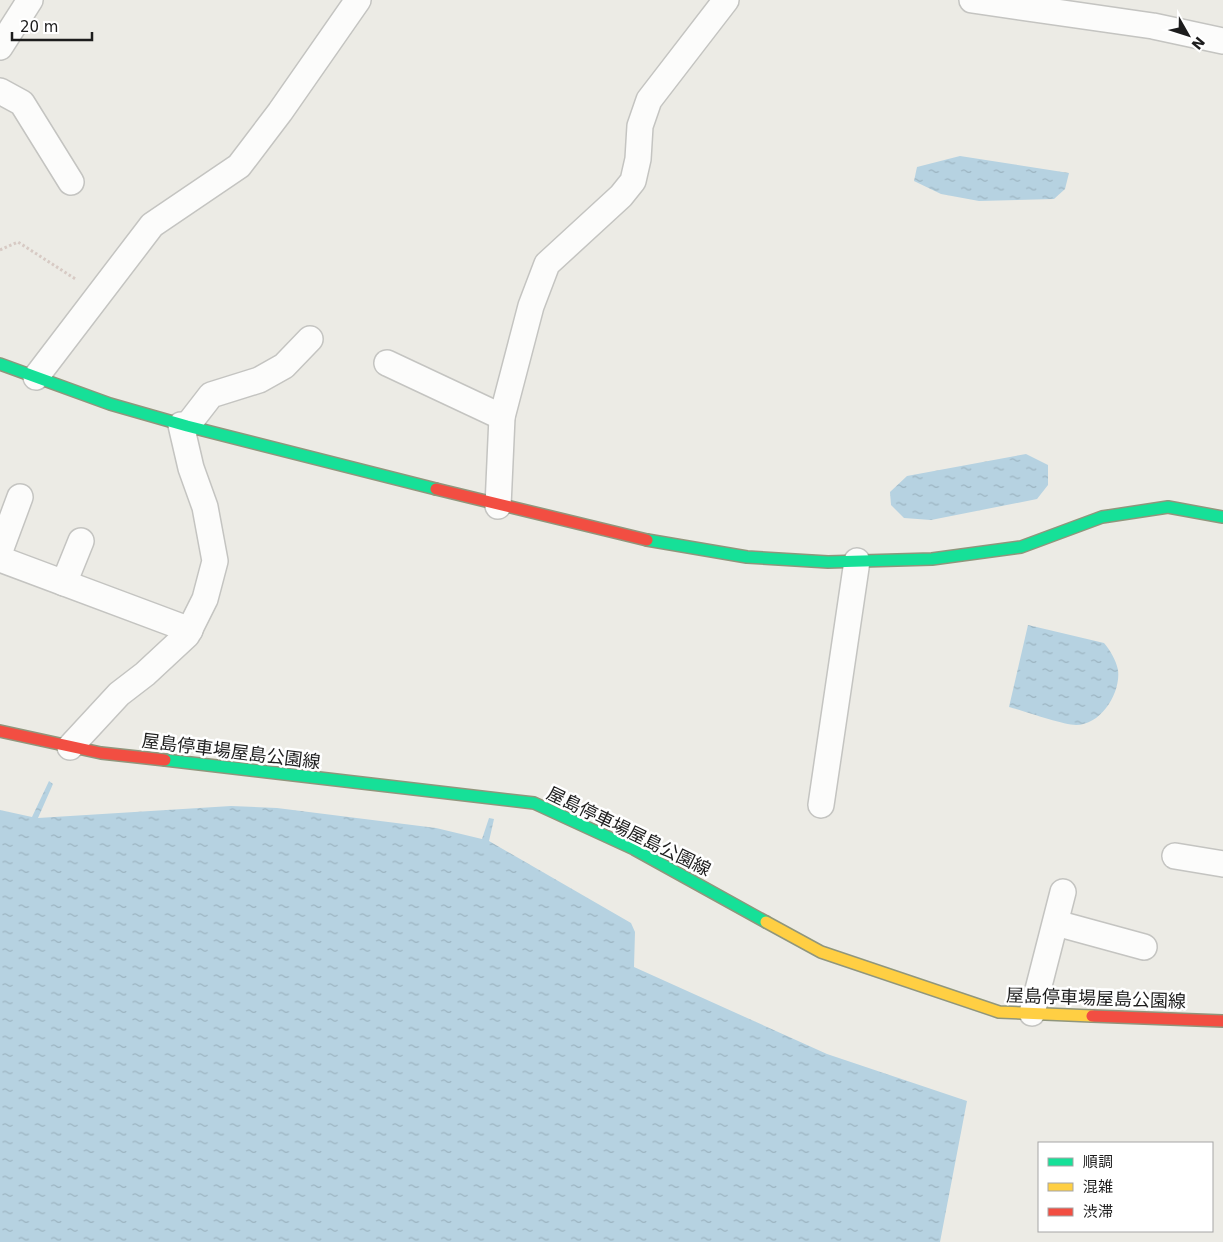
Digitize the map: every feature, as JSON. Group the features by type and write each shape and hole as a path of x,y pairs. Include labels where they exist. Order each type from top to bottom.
{"main road":[{"path":"0,364 110,404 184,425 498,506 632,538 747,557 828,562 932,559 1021,547 1102,517 1168,507 1223,517"},
{"name":"屋島停車場屋島公園線","path":"0,731 101,753 534,803 634,849 821,952 999,1012 1223,1021"}],"street":[{"path":"0,47 30,0"},
{"path":"36,377 152,226 239,166 280,112 358,0"},
{"path":"498,506 502,417 530,306 547,264 620,196 633,181 638,159 640,126 649,100 726,0"},
{"path":"972,0 1153,26 1223,41"},
{"path":"0,91 22,103 72,182"},
{"path":"70,747 119,694 145,674 188,635 205,599 215,561 205,507 191,468 184,425 211,395 259,380 284,366 310,339"},
{"path":"387,364 502,417"},
{"path":"0,551 20,497"},
{"path":"64,583 81,541"},
{"path":"0,559 190,630"},
{"path":"821,806 857,562"},
{"path":"1175,856 1223,864"},
{"path":"1032,1013 1063,892"},
{"path":"1056,923 1144,947"}],"path":[{"path":"0,250 18,242 99,294"}],"water":[{"path":"960,156 1069,173 1065,189 1054,199 979,201 941,194 914,181 917,167"},
{"path":"1026,454 1048,465 1048,485 1037,499 931,520 904,518 891,505 890,492 907,476"},
{"path":"1028,625 1104,643 1114,659 1118,670 1118,679 1113,698 1094,720 1076,725 1009,707"},
{"path":"49,781 53,784 38,818 231,806 277,808 436,828 482,839 489,818 494,819 489,841 631,923 635,932 634,967 827,1054 967,1101 940,1242 0,1242 0,810 32,817"}],"traffic: fast":[{"path":"0,364 110,404 187,426 436,489"},
{"path":"647,540 747,557 828,562 932,559 1021,547 1102,517 1168,507 1223,517"},
{"path":"165,760 534,803 634,849 766,922"}],"traffic: slow":[{"path":"766,922 821,952 999,1012 1092,1016"}],"traffic: jam":[{"path":"436,489 647,540"},
{"path":"0,731 101,753 165,760"},
{"path":"1092,1016 1223,1021"}]}
